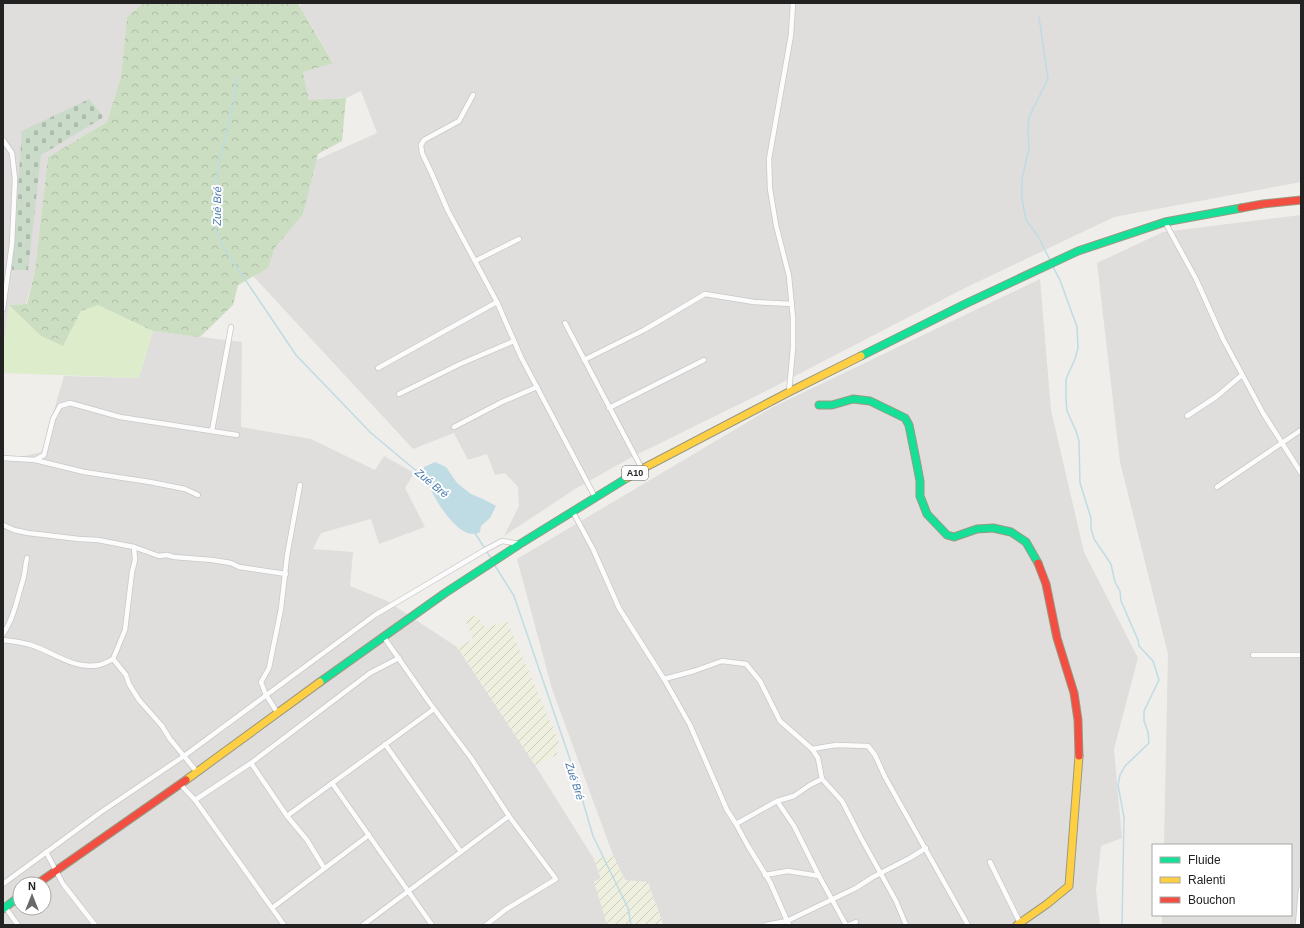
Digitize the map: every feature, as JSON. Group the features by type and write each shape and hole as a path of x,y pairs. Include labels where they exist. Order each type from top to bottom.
{"main road":[{"name":"A10","path":"48,876 197,772 277,712 445,593 520,544 642,469 789,392 965,304 1078,251 1165,222 1263,204 1301,200"},
{"path":"819,405 832,405 853,399 870,401 905,418 909,425 916,459 920,481 920,496 927,514 947,535 954,537 963,532 977,529 993,528 1011,532 1026,542 1035,557 1046,584 1057,638 1074,692 1078,720 1079,754 1069,886 1019,924"}],"street":[{"path":"789,392 793,348 792,304 789,276 776,225 770,189 769,158 791,35 793,3"},
{"path":"473,95 459,122 424,140 421,145 422,153 448,211 497,302 514,341 537,387 595,497"},
{"path":"3,140 12,153 16,179 12,244 3,309"},
{"path":"1165,222 1196,280 1223,339 1242,375 1281,444 1301,473"},
{"path":"475,262 519,239"},
{"path":"584,360 644,330 705,294 754,302 792,304"},
{"path":"378,368 497,302"},
{"path":"565,323 642,469"},
{"path":"212,431 231,327"},
{"path":"399,394 460,364 514,341"},
{"path":"609,408 704,360"},
{"path":"1187,416 1216,397 1242,375"},
{"path":"454,427 502,402 537,387"},
{"path":"35,460 44,455 53,419 60,406 70,403 120,417 237,435"},
{"path":"1217,487 1301,430"},
{"path":"3,458 35,460 84,472 185,489 198,495"},
{"path":"277,712 266,695 261,682 269,668 281,608 287,556 300,485"},
{"path":"573,512 593,549 619,608 664,679 690,725 727,810 765,875 788,923"},
{"path":"3,525 14,530 28,533 79,540 98,540 134,547 159,556 167,555 174,557 212,560 231,563 239,567 286,574"},
{"path":"3,884 46,852 184,756 375,615 502,541 520,544"},
{"path":"3,640 31,644 71,663 86,666 99,665 113,659 125,630 132,572 135,560 134,547"},
{"path":"3,634 16,607 27,558"},
{"path":"383,636 434,709 471,758 509,816 556,879 505,910 486,925"},
{"path":"1253,655 1301,655"},
{"path":"195,800 251,763 370,673 399,658"},
{"path":"113,659 126,675 129,684 139,700 162,726 170,739 197,772"},
{"path":"664,679 694,671 722,661 746,664 760,681 780,721 812,749 818,758 822,779 842,801 896,901 906,925"},
{"path":"287,816 434,709"},
{"path":"385,744 461,852"},
{"path":"812,749 836,745 868,746 875,755 885,777 968,925"},
{"path":"251,763 287,816 307,840 324,868"},
{"path":"736,824 777,801 794,796 822,779"},
{"path":"332,783 432,925"},
{"path":"180,784 195,800 284,925"},
{"path":"777,801 794,826 846,925"},
{"path":"363,925 509,816"},
{"path":"272,908 369,835"},
{"path":"766,925 788,923 881,874 926,848"},
{"path":"46,852 63,884 94,925"},
{"path":"990,862 1019,924"},
{"path":"765,875 788,871 819,876"},
{"path":"1298,925 1301,889"},
{"path":"4,908 18,925"},
{"path":"849,925 856,922"}],"shaded area":[{"path":"3,3 144,3 127,17 121,77 107,122 48,157 35,271 26,304 9,305 3,353"},
{"path":"302,3 1301,3 1301,182 1114,217 963,289 762,393 632,457 575,489 504,536 519,506 518,487 505,473 495,475 487,454 468,460 454,433 413,449 242,264 289,172 377,133 361,91 346,98 309,100 303,72 333,62 300,6"},
{"path":"1301,215 1301,925 1162,925 1162,916 1292,916 1292,844 1164,844 1168,654 1120,462 1097,263 1163,232"},
{"path":"1040,279 1051,410 1084,552 1138,658 1114,749 1122,838 1101,846 1096,890 1100,925 663,925 656,903 625,880 613,855 552,689 517,559 773,407"},
{"path":"153,331 242,342 241,427 311,439 375,470 384,456 414,473 405,488 425,527 379,544 371,519 321,533 313,549 353,552 350,586 387,601 457,647 535,765 594,859 601,879 602,905 607,925 3,925 3,456 15,458 42,452 64,376 139,378"}],"green space":[{"path":"144,3 298,3 333,63 303,72 309,100 346,98 342,141 318,154 303,214 274,249 268,268 238,285 233,305 200,337 153,331 98,305 81,311 63,346 41,336 9,305 27,304 35,271 48,157 107,122 121,77 127,17"},
{"path":"89,99 104,117 41,155 28,270 12,270 22,131"},
{"path":"9,305 41,336 63,346 81,311 98,305 153,331 139,378 3,373 3,353"},
{"path":"477,615 485,628 507,621 559,742 557,755 535,765 457,647 473,639 464,618"},
{"path":"613,855 625,880 648,882 663,925 607,925 594,882 601,878 594,859"}],"water":[{"path":"435,462 446,467 457,483 471,494 496,506 490,518 481,526 480,532 472,534 464,531 455,525 440,506 425,478 424,473 424,467"}],"waterway":[{"path":"1039,17 1048,79 1029,117 1029,148 1022,179 1022,199 1026,220 1038,236 1051,262"},
{"name":"Zué Bré","path":"236,77 235,98 218,167 215,210 216,230 224,248 296,355 371,433 426,479"},
{"path":"1052,265 1060,280 1077,327 1078,348 1066,379 1066,400 1067,411 1079,441 1080,483 1091,518 1091,529 1094,539 1111,564 1115,582 1120,591 1121,601 1138,640 1139,646 1153,661 1159,680 1144,711 1144,721 1148,732 1149,743 1125,766 1120,775 1118,785 1124,817 1122,925"},
{"name":"Zué Bré","path":"475,533 492,560"},
{"name":"Zué Bré","path":"494,564 514,596 574,771 593,836 628,908 631,925"}],"traffic: fast":[{"path":"861,356 965,304 1078,251 1165,222 1241,208"},
{"path":"819,405 832,405 853,399 870,401 905,418 909,425 917,465 920,481 920,496 927,514 947,535 954,537 977,529 993,528 1011,532 1026,542 1038,563"},
{"path":"320,682 445,593 520,544 627,478"},
{"path":"3,909 12,902"}],"traffic: slow":[{"path":"627,478 789,392 861,356"},
{"path":"186,780 320,682"},
{"path":"1017,925 1047,904 1069,886 1079,756"}],"traffic: jam":[{"path":"1241,208 1301,200"},
{"path":"1038,563 1046,584 1057,638 1074,693 1078,720 1079,756"},
{"path":"48,876 186,780"}]}
